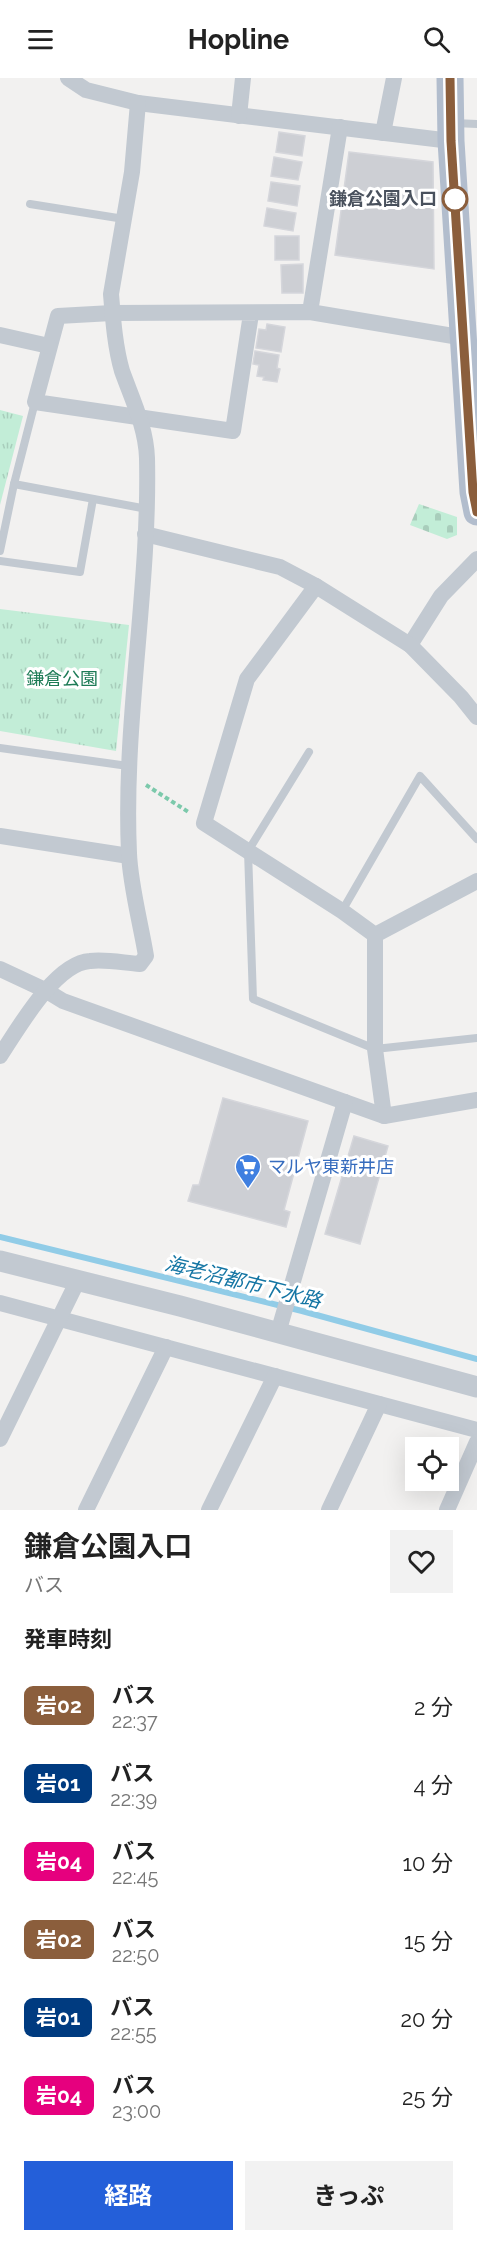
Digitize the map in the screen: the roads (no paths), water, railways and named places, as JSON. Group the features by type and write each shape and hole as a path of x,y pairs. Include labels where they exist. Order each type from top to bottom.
{"main road":[{"path":"450,78 451,132 465,338 474,429 473,492 477,512"}],"street":[{"path":"68,78 138,103 383,133 451,132"},
{"path":"239,116 243,78"},
{"path":"383,133 394,78"},
{"path":"0,1056 45,990 69,968 88,960 141,964 146,956 129,856 128,770 147,509 147,454 140,418 122,369 111,294 132,172 138,103"},
{"path":"310,312 340,127"},
{"path":"251,314 233,431 35,402 58,316 112,313 310,312 465,338"},
{"path":"0,335 49,346"},
{"path":"145,534 280,567 316,586 410,645 462,697 477,717"},
{"path":"410,645 441,596 477,559"},
{"path":"316,586 247,679 204,823 342,911 375,935"},
{"path":"0,836 129,856"},
{"path":"375,935 477,881"},
{"path":"375,935 375,1049 384,1116"},
{"path":"0,969 63,1001 384,1116 477,1100"},
{"path":"280,1327 345,1102"},
{"path":"0,1261 280,1327 477,1387"},
{"path":"0,1439 78,1280"},
{"path":"0,1303 477,1430"},
{"path":"86,1510 166,1347"},
{"path":"209,1510 275,1376"},
{"path":"328,1510 379,1404"},
{"path":"447,1510 477,1442"}],"lane":[{"path":"451,132 477,124"},
{"path":"30,204 124,219"},
{"path":"0,551 35,402"},
{"path":"14,484 147,509"},
{"path":"0,561 80,572 93,499"},
{"path":"0,748 128,770"},
{"path":"309,752 248,851 253,999 375,1049 477,1038"},
{"path":"342,911 420,776 477,839"}],"waterway":[{"name":"海老沼都市下水路","path":"0,1237 302,1311 477,1359"}],"place":[{"name":"鎌倉公園入口","path":"455,199"},
{"name":"マルヤ東新井店","path":"248,1190"}],"park label":[{"name":"鎌倉公園","path":"62,679"}]}
